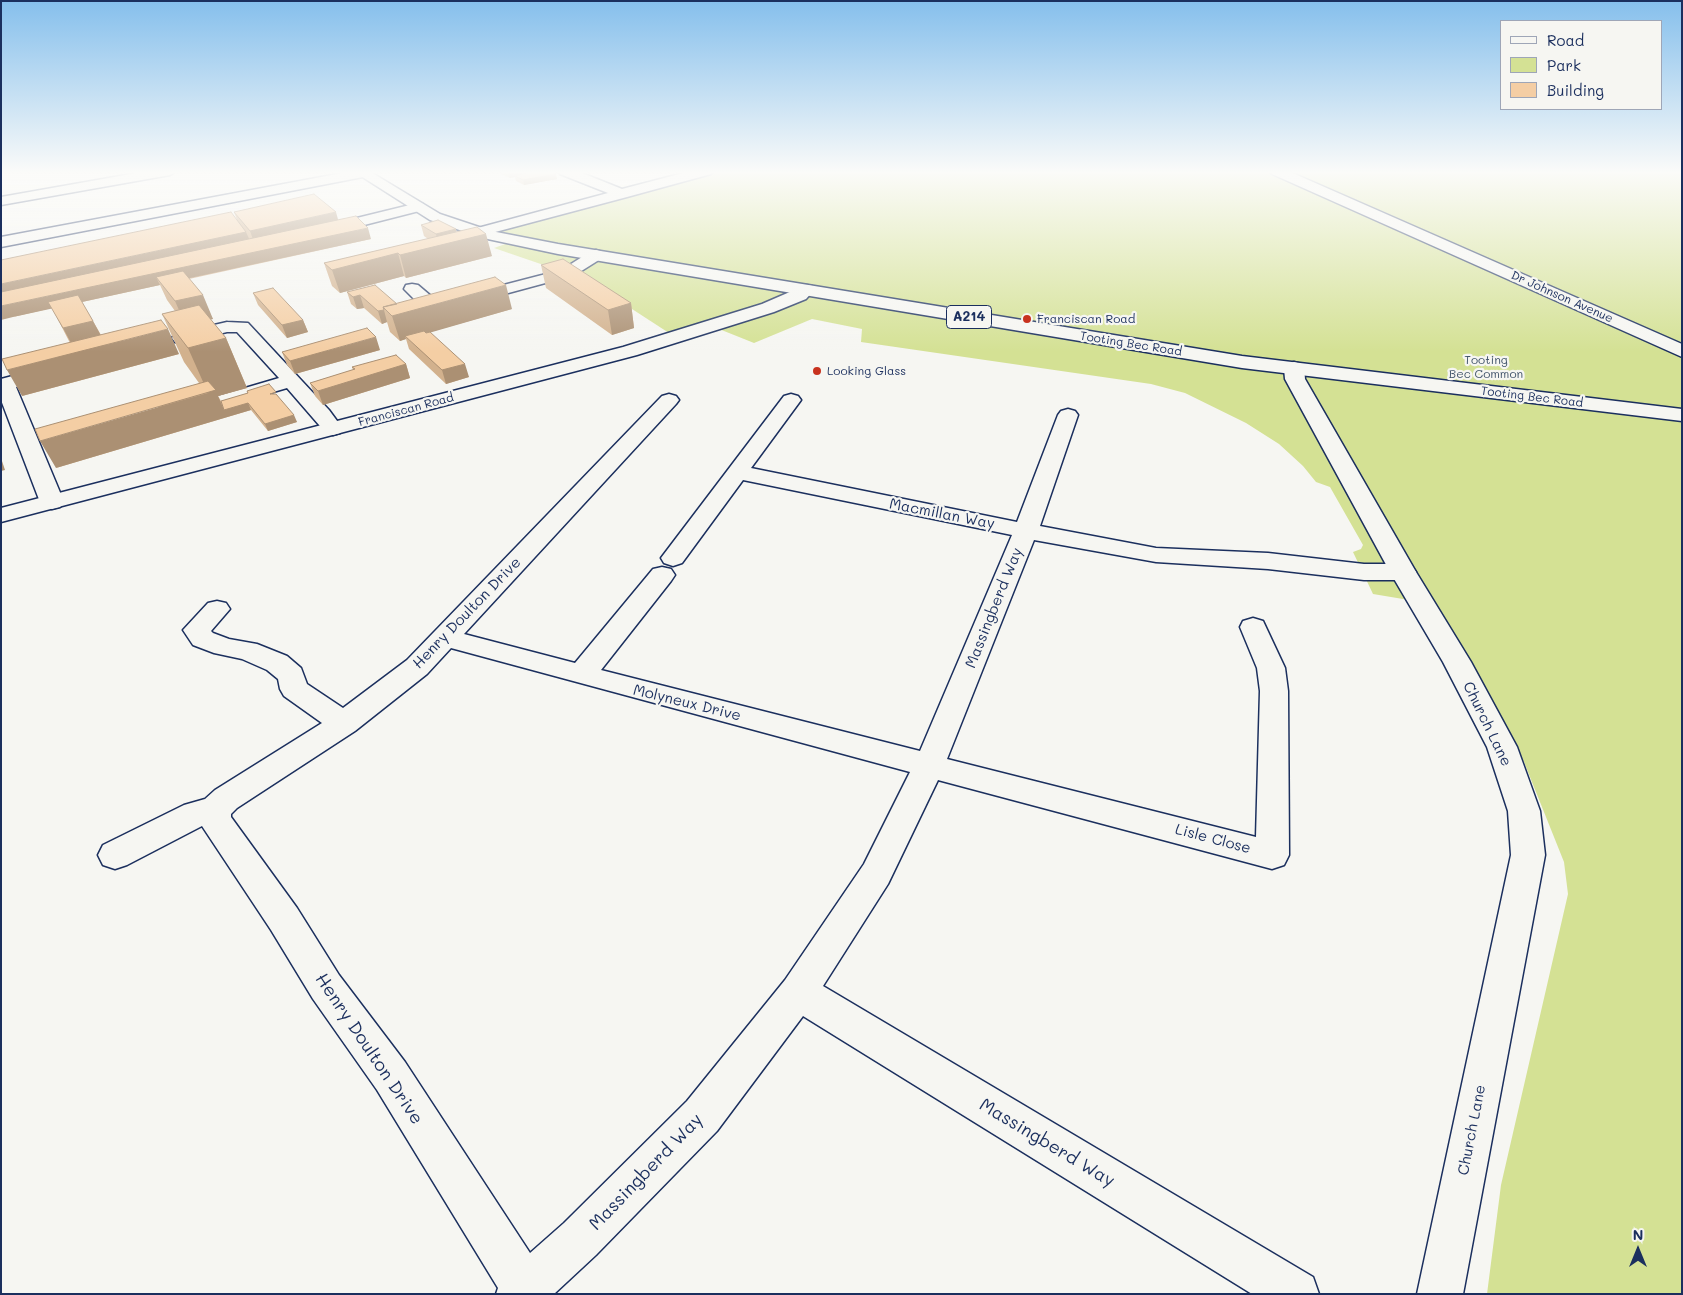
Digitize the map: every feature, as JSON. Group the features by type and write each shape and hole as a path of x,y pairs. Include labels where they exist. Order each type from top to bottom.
{"main road":[{"path":"1,242 55,231"},
{"name":"Dr Johnson Avenue","path":"1414,231 1682,350"},
{"name":"Tooting Bec Road","path":"479,232 596,255 1120,342 1294,368 1682,415"},
{"path":"412,289 431,306 438,307 548,279 569,272 596,255"},
{"name":"Franciscan Road","path":"1,515 638,349 768,308 794,298 806,290"},
{"path":"160,344 218,328 242,327 322,414 333,429"},
{"name":"Church Lane","path":"1294,368 1295,379 1403,572 1457,662 1502,747 1524,811 1528,855 1440,1294"},
{"path":"52,502 43,453 6,384 63,369"},
{"path":"167,417 290,381"},
{"name":"Henry Doulton Drive","path":"115,855 195,814 214,810 226,799 344,723 417,667 669,400"},
{"path":"581,675 668,566 791,400"},
{"path":"1026,531 1068,415"},
{"name":"Macmillan Way","path":"737,472 1026,531"},
{"name":"Massingberd Way","path":"525,1292 702,1116 798,992 876,874 929,766 1026,531 1090,544 1156,554 1268,560 1364,572 1403,572"},
{"path":"217,609 196,630 203,639 224,647 247,651 277,663 291,675 294,690 344,723"},
{"name":"Lisle Close","path":"929,766 1272,855 1274,691 1271,668 1253,627"},
{"name":"Molyneux Drive","path":"446,638 929,766"},
{"name":"Henry Doulton Drive","path":"214,810 218,826 284,919 326,987 391,1076 525,1292"},
{"name":"Massingberd Way","path":"798,992 1296,1294"}],"green space":[{"name":"Tooting Bec Common","path":"497,231 1682,231 1682,1294 1487,1294 1501,1185 1568,894 1564,862 1524,762 1433,604 1373,594 1353,552 1361,549 1363,545 1330,487 1316,482 1303,466 1279,444 1246,423 1185,393 1151,384 861,342 862,329 812,319 754,343 704,323 669,333 578,274 564,272 494,248 525,237"}],"building":[{"path":"138,231 246,232 1,284 1,260"},
{"path":"284,231 352,231 1,306 1,292"},
{"path":"432,231 446,231 436,234"},
{"path":"458,231 483,231 486,234 400,255 398,253 332,270 324,263"},
{"path":"563,259 631,303 608,310 541,265"},
{"path":"183,271 203,295 175,301 156,277"},
{"path":"495,277 506,285 392,316 383,307"},
{"path":"375,285 397,304 383,307 384,310 378,311 360,295 353,297 347,292"},
{"path":"273,288 303,320 282,325 253,293"},
{"path":"78,295 93,321 63,328 48,302"},
{"path":"199,305 226,338 188,348 162,314"},
{"path":"161,320 168,329 7,370 2,359"},
{"path":"367,328 376,337 290,361 282,352"},
{"path":"424,331 426,333 430,332 465,364 442,370 405,336"},
{"path":"396,355 406,364 318,391 310,383 355,369 352,367"},
{"path":"208,381 216,390 40,441 35,429"},
{"path":"269,384 276,392 270,394 276,394 294,415 265,424 248,403 224,410 221,401"}],"place":[{"name":"Franciscan Road","path":"1027,319"},
{"name":"Looking Glass","path":"817,371"}]}
